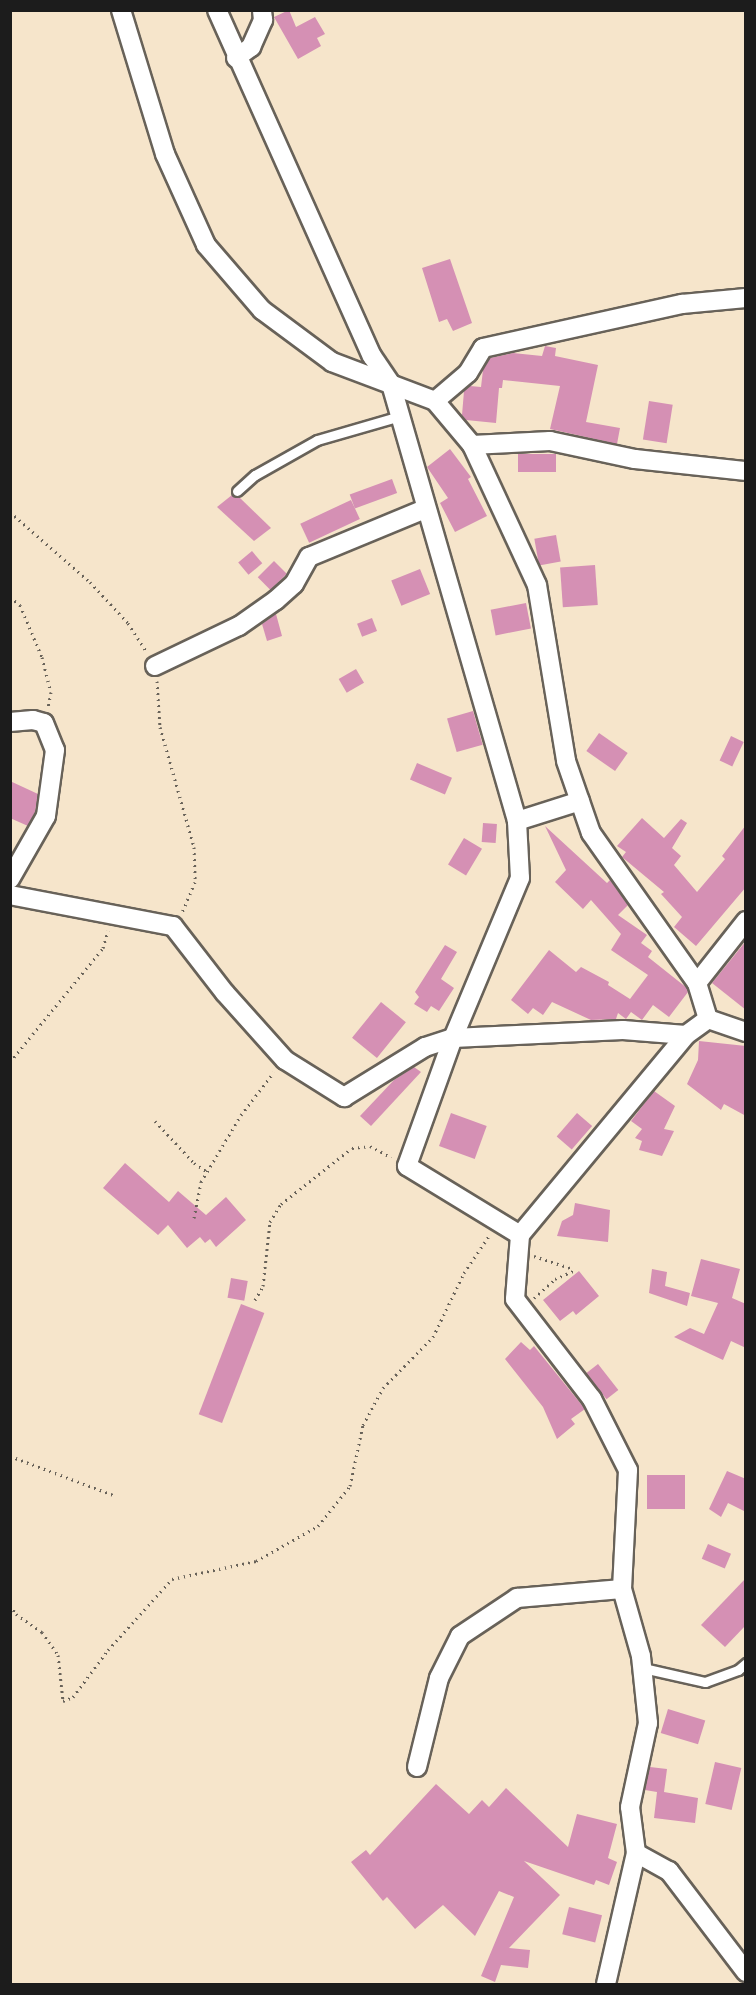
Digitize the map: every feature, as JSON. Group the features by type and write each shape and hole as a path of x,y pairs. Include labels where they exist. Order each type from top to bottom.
{"street":[{"path":"121,10 165,154 206,245 262,310 332,362 435,401 472,446 537,585 566,760 591,833 697,983 708,1019"},
{"path":"217,10 236,58 372,356 391,384 425,509 517,821 520,878 453,1038 407,1166 499,1223 519,1242"},
{"path":"236,58 251,47 263,20 262,10"},
{"path":"435,401 468,373 483,348 504,341 682,304 746,298"},
{"path":"472,446 550,441 635,459 746,471"},
{"path":"155,666 239,626 276,600 294,584 309,557 425,509"},
{"path":"10,722 33,720 44,723 55,750 46,816 10,879"},
{"path":"517,821 580,801"},
{"path":"10,895 173,927 225,993 285,1060 344,1097 425,1047 453,1038 623,1030 686,1035"},
{"path":"697,983 746,921"},
{"path":"708,1019 746,1032"},
{"path":"606,1984 636,1854 630,1807 648,1723 643,1668 622,1590 628,1470 592,1399 515,1299 519,1242 686,1035 708,1019"},
{"path":"417,1767 440,1678 460,1636 518,1598 622,1590"},
{"path":"636,1854 669,1871 746,1972"}],"lane":[{"path":"237,491 255,475 317,440 400,416"},
{"path":"643,1668 705,1682 738,1670 746,1663"}],"path":[{"path":"10,512 90,582 129,623 155,666 160,727 194,847 195,882 173,927"},
{"path":"10,597 20,606 49,683 51,692 44,723"},
{"path":"10,1062 103,948 112,915"},
{"path":"194,1218 201,1182 241,1115 285,1060"},
{"path":"155,1121 194,1163 208,1172"},
{"path":"255,1300 263,1286 270,1222 281,1204 308,1180 352,1148 370,1146 407,1166"},
{"path":"10,1605 16,1614 42,1632 58,1655 63,1701 73,1697 108,1650 171,1579 256,1560 318,1526 350,1486 363,1425 383,1388 433,1337 464,1273 499,1223"},
{"path":"519,1242 575,1270 555,1279 524,1311"},
{"path":"10,1456 116,1496"}],"building":[{"path":"289,10 296,27 315,17 325,34 317,38 321,46 298,59 274,17"},
{"path":"450,259 472,323 453,331 447,319 439,322 422,268"},
{"path":"545,346 556,348 555,356 598,365 586,422 620,428 617,444 550,429 560,386 503,380 502,388 499,388 496,423 466,420 462,415 464,391 470,386 481,387 483,370 490,358 513,353 542,356"},
{"path":"649,401 673,405 667,443 643,440"},
{"path":"450,449 471,477 468,479 487,516 455,532 440,503 448,498 427,467"},
{"path":"518,454 556,454 556,472 518,472"},
{"path":"392,479 397,493 355,508 350,494"},
{"path":"232,495 239,497 271,528 254,541 217,507"},
{"path":"351,500 360,519 309,543 300,524"},
{"path":"556,535 561,562 539,565 534,539"},
{"path":"252,551 262,563 248,575 238,563"},
{"path":"274,561 287,574 270,590 258,577"},
{"path":"595,565 598,605 563,607 560,567"},
{"path":"420,569 430,594 401,606 391,581"},
{"path":"526,603 531,629 496,635 491,610"},
{"path":"276,614 282,636 267,641 262,624"},
{"path":"372,618 377,631 362,637 357,624"},
{"path":"356,669 364,683 347,693 339,679"},
{"path":"473,711 483,745 457,752 447,718"},
{"path":"599,733 628,753 615,771 586,751"},
{"path":"731,736 744,742 732,766 720,760"},
{"path":"417,763 452,778 445,794 410,780"},
{"path":"10,781 38,794 35,812 28,826 10,818"},
{"path":"642,818 664,838 681,819 687,823 672,848 681,856 674,865 697,892 725,859 722,856 746,825 746,887 696,946 674,927 682,917 661,894 664,892 622,857 626,852 617,846"},
{"path":"483,823 497,824 496,843 482,842"},
{"path":"545,826 607,883 610,880 628,905 618,915 647,935 641,943 652,951 648,957 687,988 688,992 669,1017 653,1005 642,1020 631,1012 626,1019 618,1013 616,1019 591,1020 552,1002 543,1015 533,1008 528,1014 511,1000 549,950 576,972 581,967 609,982 608,985 630,999 648,975 611,950 621,934 591,900 583,909 555,882 566,870"},
{"path":"464,838 482,849 466,875 448,865"},
{"path":"746,941 746,1010 712,983"},
{"path":"445,945 457,952 441,979 454,988 439,1011 431,1006 427,1012 414,1004 419,997 415,992"},
{"path":"381,1002 406,1022 377,1058 352,1038"},
{"path":"699,1041 746,1046 746,1116 724,1104 721,1110 687,1084 698,1060"},
{"path":"414,1067 421,1072 371,1126 360,1116 394,1080"},
{"path":"654,1091 675,1106 664,1129 674,1131 662,1156 639,1150 642,1141 635,1138 642,1129 631,1121"},
{"path":"451,1113 487,1126 475,1159 439,1146"},
{"path":"577,1113 592,1126 572,1150 557,1136"},
{"path":"125,1163 169,1202 178,1191 206,1215 226,1197 246,1220 216,1247 210,1239 205,1243 200,1237 187,1248 168,1225 158,1235 103,1188"},
{"path":"575,1203 610,1210 608,1242 557,1236 562,1221 573,1215"},
{"path":"701,1259 740,1269 732,1298 746,1304 746,1348 731,1341 723,1360 674,1337 690,1328 704,1334 718,1303 691,1296"},
{"path":"652,1269 667,1272 665,1286 690,1293 687,1306 649,1293"},
{"path":"579,1271 599,1296 576,1315 573,1311 560,1321 543,1300"},
{"path":"231,1278 248,1281 244,1301 228,1298"},
{"path":"241,1304 264,1313 222,1423 199,1414"},
{"path":"521,1342 530,1350 534,1346 585,1409 571,1419 575,1424 557,1439 543,1407 505,1359"},
{"path":"598,1364 618,1390 606,1399 586,1373"},
{"path":"727,1471 746,1479 746,1512 728,1503 721,1517 709,1509"},
{"path":"647,1475 685,1475 685,1509 647,1509"},
{"path":"708,1544 731,1554 725,1568 702,1559"},
{"path":"746,1578 746,1625 725,1647 701,1625"},
{"path":"668,1709 705,1720 698,1744 661,1733"},
{"path":"715,1762 741,1768 732,1810 705,1804"},
{"path":"650,1767 667,1769 664,1792 698,1798 695,1823 654,1818 657,1792 645,1790"},
{"path":"436,1784 469,1814 482,1800 489,1807 506,1788 568,1847 577,1814 617,1824 608,1858 617,1862 609,1885 596,1880 594,1885 524,1861 560,1895 509,1948 530,1950 528,1968 501,1965 495,1982 481,1976 514,1897 499,1891 475,1936 443,1905 415,1929 387,1897 383,1901 351,1862 366,1850 370,1855"},
{"path":"569,1907 602,1915 595,1942 562,1934"}]}
